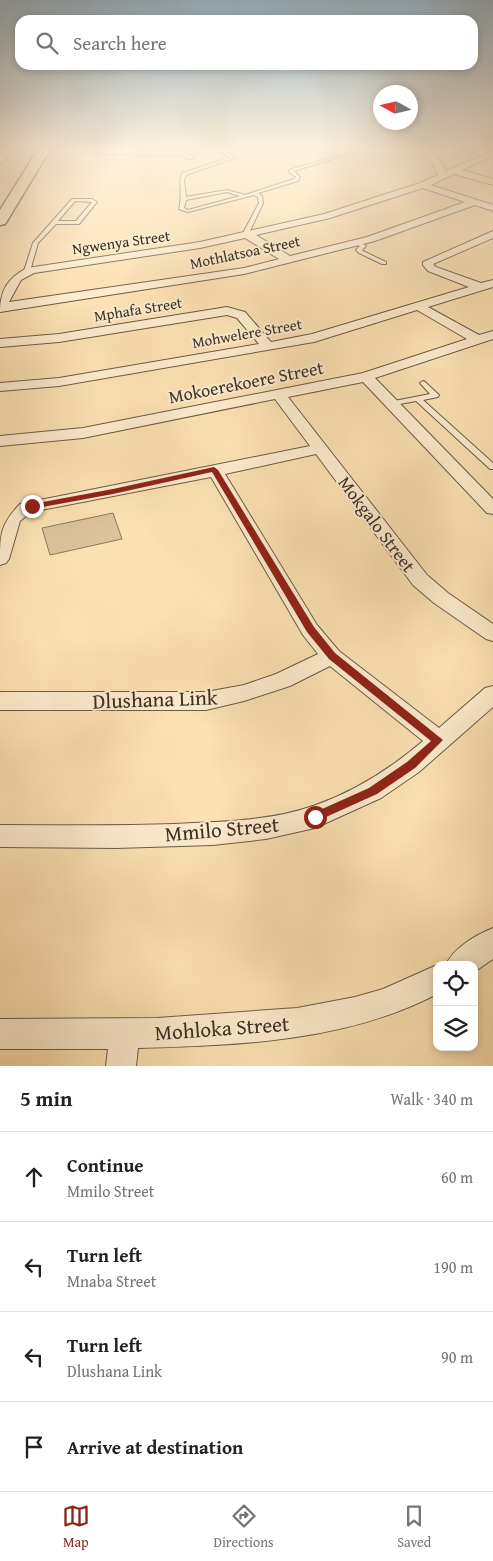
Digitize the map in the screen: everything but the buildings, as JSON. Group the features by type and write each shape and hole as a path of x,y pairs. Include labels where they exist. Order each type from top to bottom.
{"main road":[{"path":"0,221 14,198"}],"street":[{"name":"Ngwenya Street","path":"27,272 39,268 200,246 327,216 384,198"},
{"path":"461,198 493,208"},
{"name":"Mothlatsoa Street","path":"3,305 64,299 217,276 356,243 387,234 474,202"},
{"path":"487,285 432,269 428,262 430,259 493,234"},
{"path":"247,235 288,260"},
{"path":"3,305 17,278 27,272"},
{"name":"Mohwelere Street","path":"0,387 59,382 314,338 487,285"},
{"path":"418,306 478,340"},
{"name":"Mphafa Street","path":"0,343 59,338 227,312 237,313 244,317 267,346"},
{"name":"Mokoerekoere Street","path":"0,441 83,433 366,377 493,335"},
{"path":"366,377 493,509"},
{"name":"Mokgalo Street","path":"279,395 420,580 441,598 493,634"},
{"path":"0,559 12,519 26,508 320,449"},
{"path":"214,470 310,630 332,656 438,740"},
{"name":"Dlushana Link","path":"0,701 206,701 244,694 275,683 332,656"},
{"name":"Mmilo Street","path":"0,836 116,837 213,834 266,828 315,817 373,791 411,765 493,694"},
{"path":"466,961 493,942"},
{"name":"Mohloka Street","path":"0,1034 124,1035 270,1026 323,1019 370,1008 418,990 433,982"},
{"path":"121,1066 124,1035"}],"lane":[{"path":"192,198 184,199 181,209 188,211 238,198"},
{"path":"247,235 260,203 260,198"},
{"path":"27,272 36,243 74,200 92,200 95,202 76,222 55,222"},
{"path":"356,243 363,246 359,250 360,252 384,263"},
{"path":"392,404 435,395 423,383"},
{"path":"418,399 493,467"}],"shaded area":[{"path":"113,513 122,539 50,555 42,528"}],"route":[{"path":"32,506 78,499 214,470 310,630 332,656 438,740 411,765 373,791 315,817"}]}
